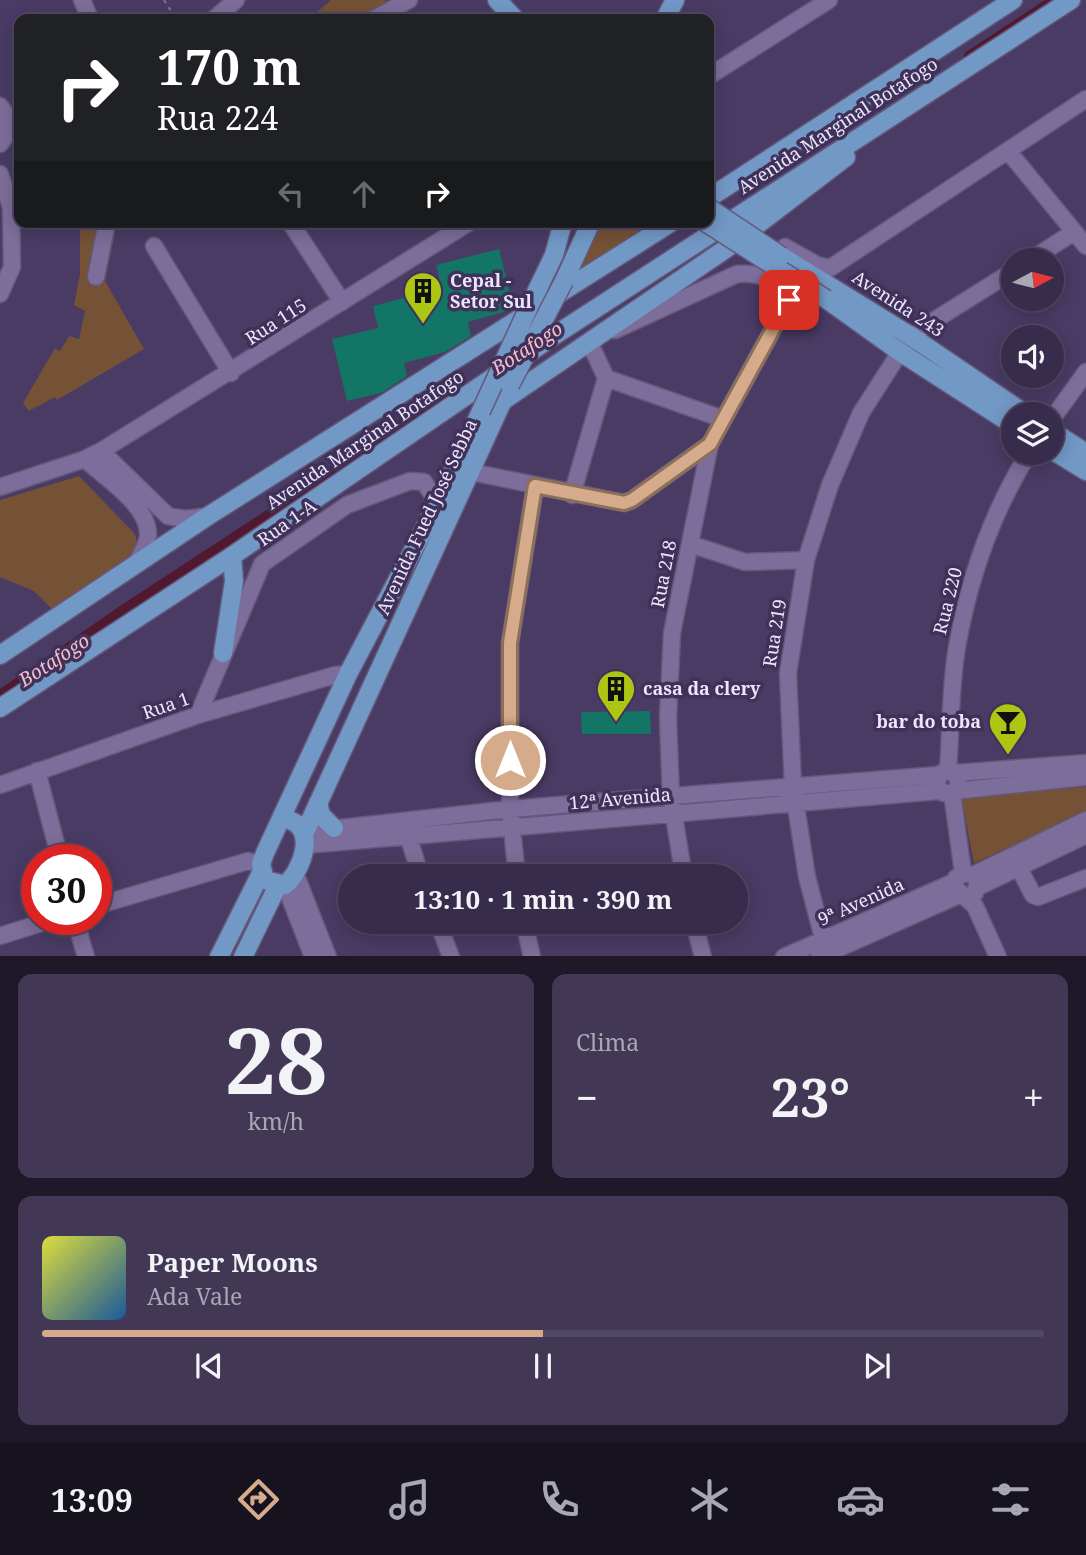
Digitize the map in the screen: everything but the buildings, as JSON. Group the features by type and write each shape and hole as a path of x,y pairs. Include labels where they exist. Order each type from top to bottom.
{"main road":[{"path":"497,0 510,14"},
{"name":"Avenida Marginal Botafogo","path":"714,195 1013,0"},
{"name":"Avenida Marginal Botafogo","path":"0,708 232,556 552,337 1071,0"},
{"path":"507,393 586,344 727,248 842,162 867,133"},
{"name":"Avenida 243","path":"714,211 783,251 1008,402"},
{"name":"Avenida Fued José Sebba","path":"261,868 348,674 438,503 480,415 554,255 561,228"},
{"name":"Avenida Fued José Sebba","path":"286,881 318,803 507,393 588,228"},
{"name":"Avenida Marginal Botafogo","path":"0,655 208,516 663,228"},
{"name":"Avenida 243","path":"714,228 826,299 900,352 1001,417"},
{"path":"471,472 466,468 467,459 480,415"},
{"path":"1064,439 1086,453"},
{"path":"1064,457 1086,471"},
{"path":"223,653 234,582 232,556"},
{"path":"318,803 321,815 334,828"},
{"path":"281,821 286,819 297,822 305,839"},
{"path":"248,953 286,881 265,880 261,868"},
{"path":"219,956 261,868"}],"street":[{"path":"220,14 236,0"},
{"path":"383,14 409,0"},
{"path":"714,73 829,0"},
{"path":"783,251 830,268 1086,99"},
{"path":"0,144 5,137 9,113"},
{"path":"1008,151 1086,246"},
{"path":"0,174 11,207 12,267 0,294"},
{"path":"96,277 106,228"},
{"path":"294,228 342,302"},
{"name":"Rua 115","path":"0,487 85,459 101,451 231,373 460,228"},
{"path":"1049,248 1074,232"},
{"path":"154,246 231,373"},
{"name":"Rua 218","path":"586,344 737,274 757,272 780,286 789,300 710,444 672,633 668,716 672,806 682,864"},
{"name":"Rua 219","path":"824,951 807,877 794,795 788,673 806,560 830,485 861,413 900,352 912,337 1001,279"},
{"path":"572,495 607,378 594,352 586,344"},
{"path":"1064,402 1086,372"},
{"path":"607,378 723,419"},
{"path":"471,472 572,495 624,503 710,444"},
{"path":"101,451 168,516 186,519 208,516"},
{"path":"85,459 139,509 145,521 149,536 135,566"},
{"name":"Rua 220","path":"998,956 968,888 948,782 956,650 971,582 1004,493 1022,465"},
{"name":"Rua 1-A","path":"198,715 262,564 347,505 398,485 411,481 424,482 438,503"},
{"path":"516,864 510,808 510,643 535,486"},
{"path":"690,544 745,562 806,560"},
{"name":"Rua 1","path":"0,785 198,715 335,675 348,674"},
{"name":"12ª Avenida","path":"948,782 1086,763"},
{"path":"37,771 56,844"},
{"name":"12ª Avenida","path":"305,839 406,838 672,806 794,795 948,782 1086,777"},
{"name":"12ª Avenida","path":"305,839 334,828 510,808 672,806"},
{"path":"405,821 406,838 416,864"},
{"name":"9ª Avenida","path":"968,888 1085,833"},
{"name":"9ª Avenida","path":"791,956 824,951 1018,866 1085,833"},
{"path":"112,901 248,861 261,868"},
{"path":"1018,866 1033,895 1038,897 1086,878"},
{"path":"286,881 313,956"},
{"path":"286,881 327,956"},
{"path":"0,936 21,929"},
{"path":"442,934 451,956"},
{"path":"527,934 532,956"},
{"path":"697,934 703,956"},
{"path":"80,935 86,956"}],"shaded area":[{"path":"331,0 385,0 388,4 415,0 398,14 315,14"},
{"path":"80,228 116,228 105,281 144,349 57,400 55,397 29,411 23,403 55,348 60,351 69,336 79,339 85,311 74,305 80,274"},
{"path":"598,228 662,228 572,284"},
{"path":"79,476 135,534 138,548 131,567 54,611 34,591 0,577 0,500"},
{"path":"1086,787 1086,812 974,863 961,796"}],"waterway":[{"name":"Botafogo","path":"969,56 1054,0"},
{"name":"Botafogo","path":"0,695 120,612 458,391"}],"place":[{"name":"Cepal - Setor Sul","path":"423,325"},
{"name":"casa da clery","path":"616,723"},
{"name":"bar do toba","path":"1008,756"}],"route":[{"path":"510,760 510,643 535,486 624,503 710,444 789,300"}]}
